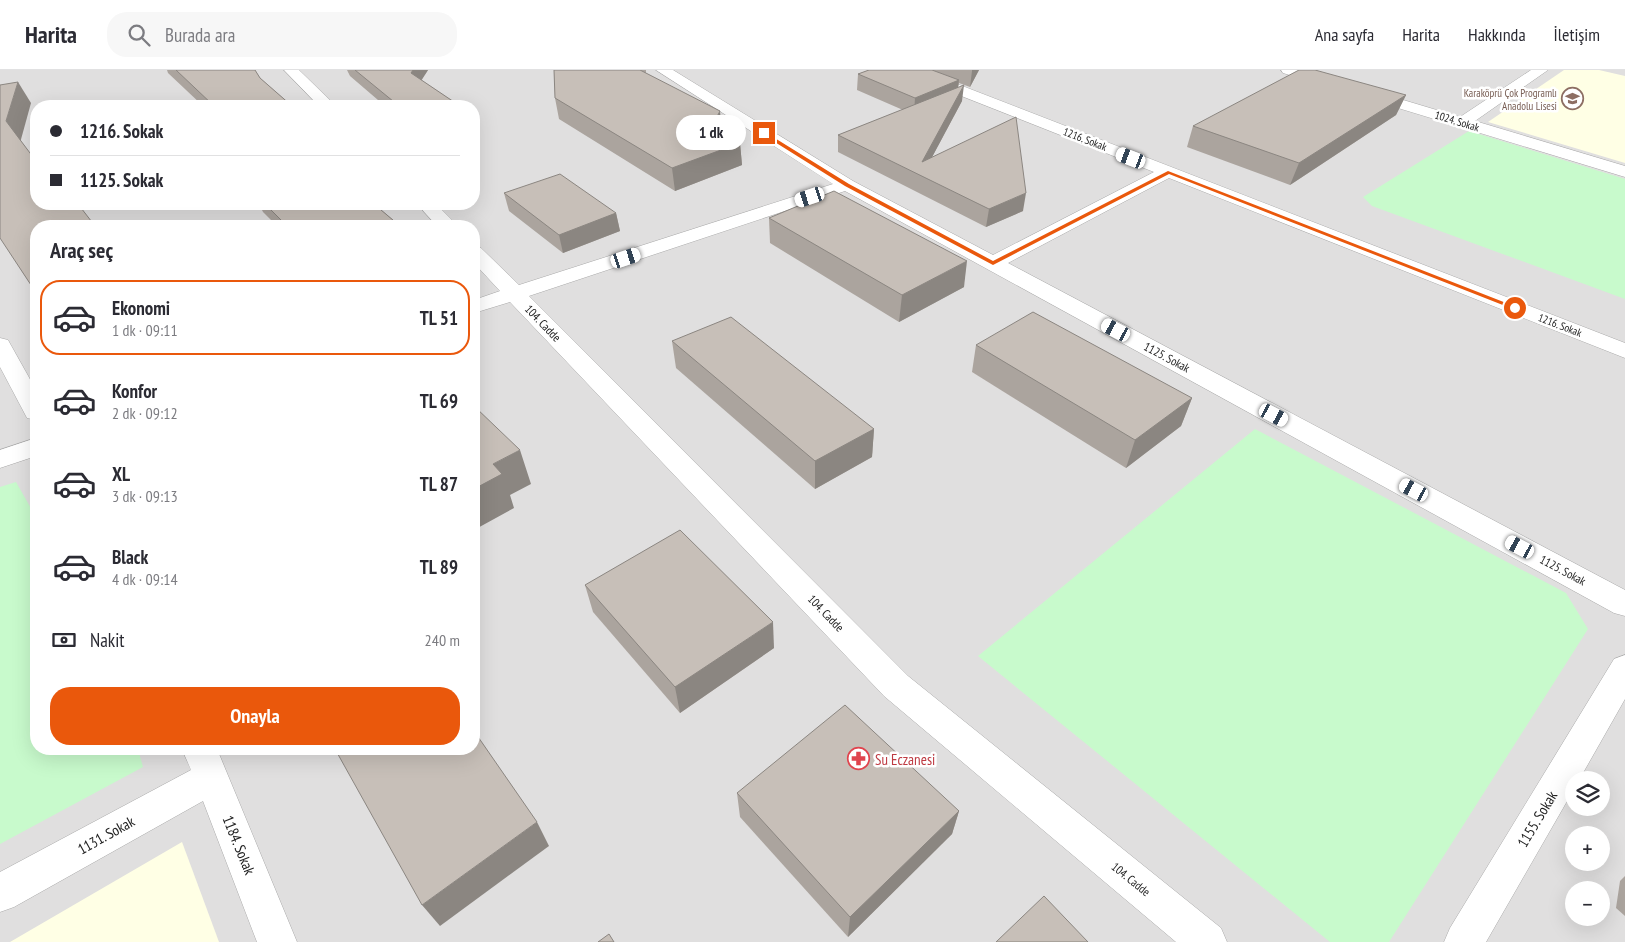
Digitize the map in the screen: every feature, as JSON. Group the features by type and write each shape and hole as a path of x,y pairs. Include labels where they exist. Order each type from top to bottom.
{"street":[{"path":"291,70 322,100"},
{"name":"1125. Sokak","path":"663,70 847,185 1625,604"},
{"name":"1216. Sokak","path":"908,70 1625,351"},
{"name":"1024. Sokak","path":"1288,70 1625,172"},
{"path":"1462,123 1541,70"},
{"path":"993,263 1168,172"},
{"path":"480,305 847,185"},
{"path":"432,210 442,220"},
{"name":"104. Cadde","path":"480,258 896,686 1207,942"},
{"path":"0,345 30,401"},
{"path":"0,459 30,449"},
{"name":"1155. Sokak","path":"1464,942 1625,669"},
{"name":"1131. Sokak","path":"0,893 205,763"},
{"name":"1184. Sokak","path":"205,763 277,942"}],"shaded area":[{"path":"0,70 1625,70 1625,942 0,942"},
{"name":"Karaköprü Çok Programlı Anadolu Lisesi","path":"1564,70 1599,70 1625,76 1625,163 1488,122"},
{"path":"182,842 219,942 10,942"}],"green space":[{"path":"1469,131 1625,179 1625,299 1372,206 1363,197"},
{"path":"1255,429 1566,593 1588,629 1389,942 1330,942 978,656"},
{"path":"16,482 30,506 30,755 140,755 143,767 0,844 0,487"}],"building":[{"path":"176,70 255,70 260,78 285,100 208,100"},
{"path":"355,70 413,70 411,73 451,100 392,100"},
{"path":"554,70 640,70 720,111 711,128 740,143 672,168 555,98"},
{"path":"869,70 932,70 959,80 915,98 858,74"},
{"path":"1299,70 1315,70 1406,95 1299,163 1193,126"},
{"path":"18,82 6,121 30,153 30,210 83,210 90,220 30,220 30,283 0,238 0,85"},
{"path":"964,85 922,162 1016,117 1026,193 989,209 838,135"},
{"path":"560,174 616,213 559,235 504,193"},
{"path":"834,191 967,261 902,295 769,218"},
{"path":"271,210 381,210 393,220 281,220"},
{"path":"1033,312 1192,398 1135,440 976,345"},
{"path":"731,317 874,429 815,461 672,341"},
{"path":"480,412 520,450 493,464 502,474 480,486"},
{"path":"680,530 773,622 675,687 585,585"},
{"path":"845,705 959,811 850,917 737,793"},
{"path":"480,740 537,822 422,905 338,755 480,755"},
{"path":"1044,896 1088,942 996,942"},
{"path":"609,934 614,942 598,942"}],"place":[{"name":"Karaköprü Çok Programlı Anadolu Lisesi","path":"1573,99"},
{"name":"Su Eczanesi","path":"859,759"}],"route":[{"path":"764,133 847,185 993,263 1168,172 1515,308"}]}
